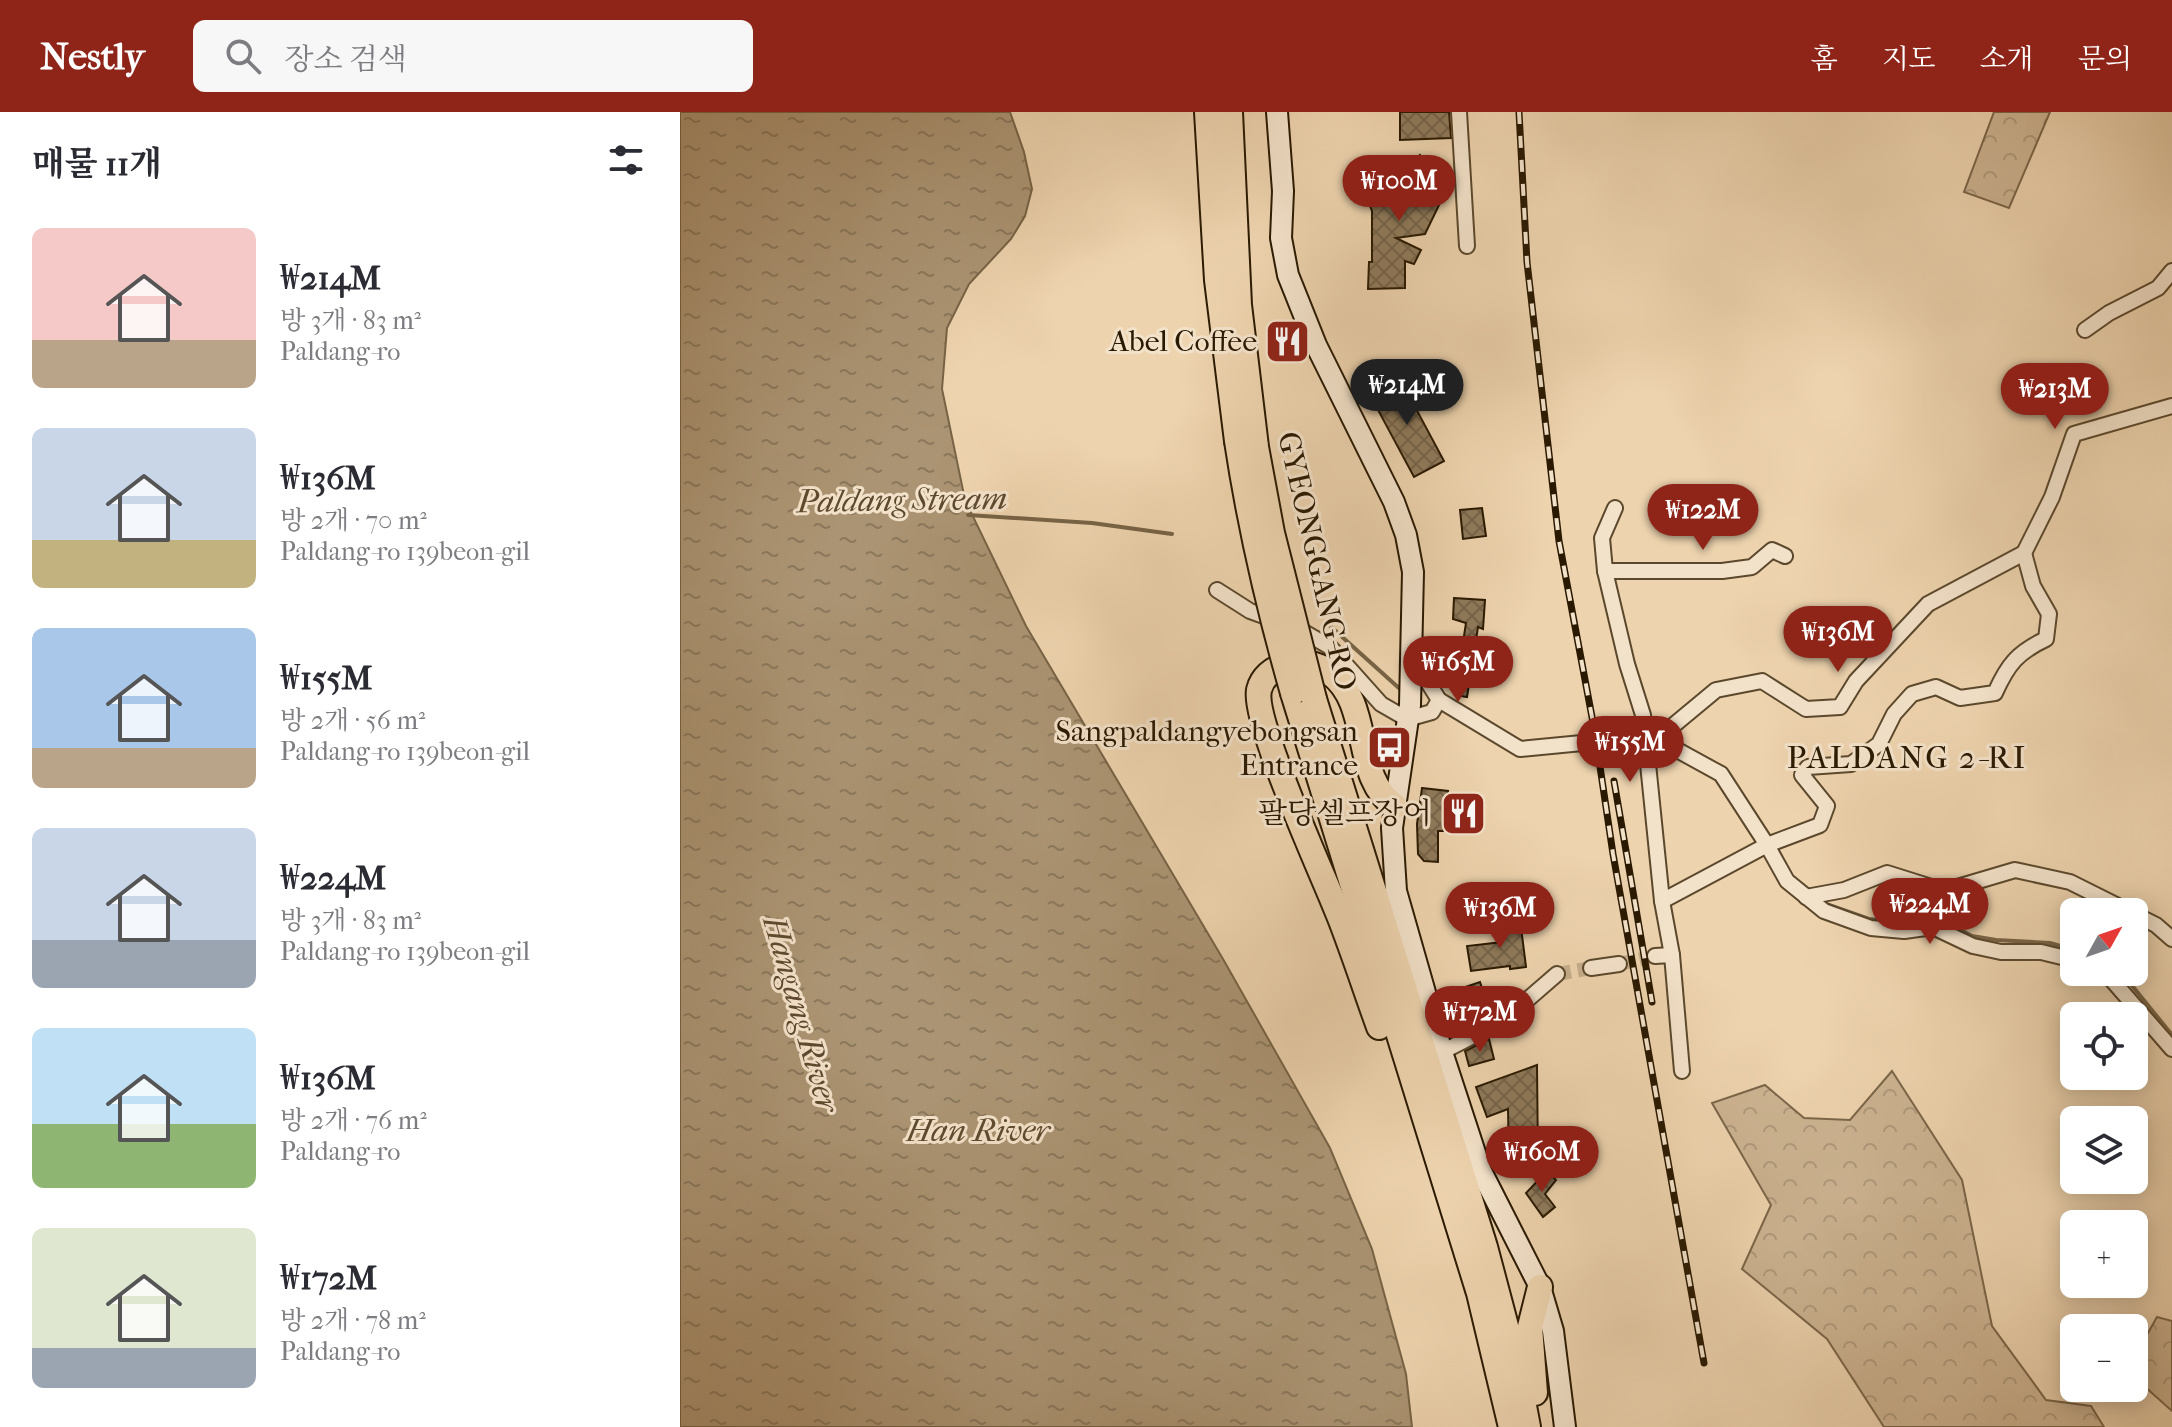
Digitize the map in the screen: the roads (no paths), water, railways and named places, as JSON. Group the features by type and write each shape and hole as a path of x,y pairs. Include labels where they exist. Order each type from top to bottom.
{"highway":[{"name":"GYEONGGANG-RO","path":"1207,112 1217,280 1247,444"},
{"name":"GYEONGGANG-RO","path":"1230,112 1250,525 1269,610 1304,696 1485,1247 1516,1364 1528,1427"},
{"path":"1395,806 1385,799 1374,782 1348,690 1331,673 1316,665 1294,662 1272,670 1259,690 1259,707 1392,1063 1424,1121"},
{"name":"GYEONGGANG-RO","path":"1304,696 1424,1121 1479,1293 1511,1427"},
{"path":"1537,1427 1530,1327 1540,1287"}],"street":[{"path":"1277,112 1283,191 1281,238 1288,275 1316,345 1385,482 1406,535 1413,572 1409,712 1392,828 1396,891 1442,1052 1481,1171 1540,1287 1553,1331 1565,1427"},
{"path":"1459,112 1467,246"},
{"path":"2085,330 2109,313 2158,288 2172,271"},
{"path":"1412,672 1424,676 1439,700 1520,749 1651,738 1716,690 1762,681 1806,709 1840,707 1856,681 1928,604 2024,553 2052,497 2074,434 2172,406"},
{"path":"1615,508 1602,538 1605,571 1627,664 1651,738 1662,901 1672,955 1682,1071"},
{"path":"1605,571 1722,571 1752,567 1772,550 1785,556"},
{"path":"1662,901 1767,845 1820,825 1827,806 1802,775 1808,767 1851,764 1879,744 1894,714 1912,694 1936,687 1960,698 1995,693 2005,671 2024,649 2046,639 2049,614 2033,586 2024,553"},
{"path":"1217,590 1250,611 1297,628 1330,647 1381,704 1409,712 1432,712 1439,700"},
{"path":"1651,738 1721,774 1787,881 1824,911 1871,928 1904,931 1933,927 1973,946 2001,952 2041,952 2060,957"},
{"path":"1806,897 1844,890 1887,873 1944,891 2015,870 2070,882 2102,898"},
{"path":"2148,921 2172,939"},
{"path":"1655,956 1672,955"},
{"path":"1591,968 1619,964"},
{"path":"1442,1052 1504,1020 1557,974"},
{"path":"2117,986 2172,1049"}],"water":[{"name":"Han River","path":"680,112 1010,112 1024,152 1032,189 1025,216 1011,239 969,284 947,328 942,389 965,500 1026,626 1223,959 1330,1148 1372,1249 1406,1374 1412,1427 680,1427"}],"waterway":[{"name":"Paldang Stream","path":"968,515 1092,523 1172,534"},
{"name":"Paldang Stream","path":"1330,626 1400,689"},
{"name":"Paldang Stream","path":"1826,904 1869,919 1895,922 1919,916 1936,917 1972,936 2060,946"},
{"name":"Paldang Stream","path":"2132,986 2172,1035"}],"tunnel":[{"path":"1619,964 1655,956"},
{"path":"1557,974 1591,968"}],"railway":[{"path":"1519,112 1527,262 1559,541 1704,1363"},
{"path":"1614,781 1652,1002"}],"place":[{"name":"Abel Coffee","path":"1288,341"},
{"name":"Sangpaldangyebongsan Entrance","path":"1389,748"},
{"name":"팔당셀프장어","path":"1463,813"}],"district":[{"name":"PALDANG 2-RI","path":"1907,757"}],"water label":[{"name":"Hangang River","path":"801,1014"}]}
